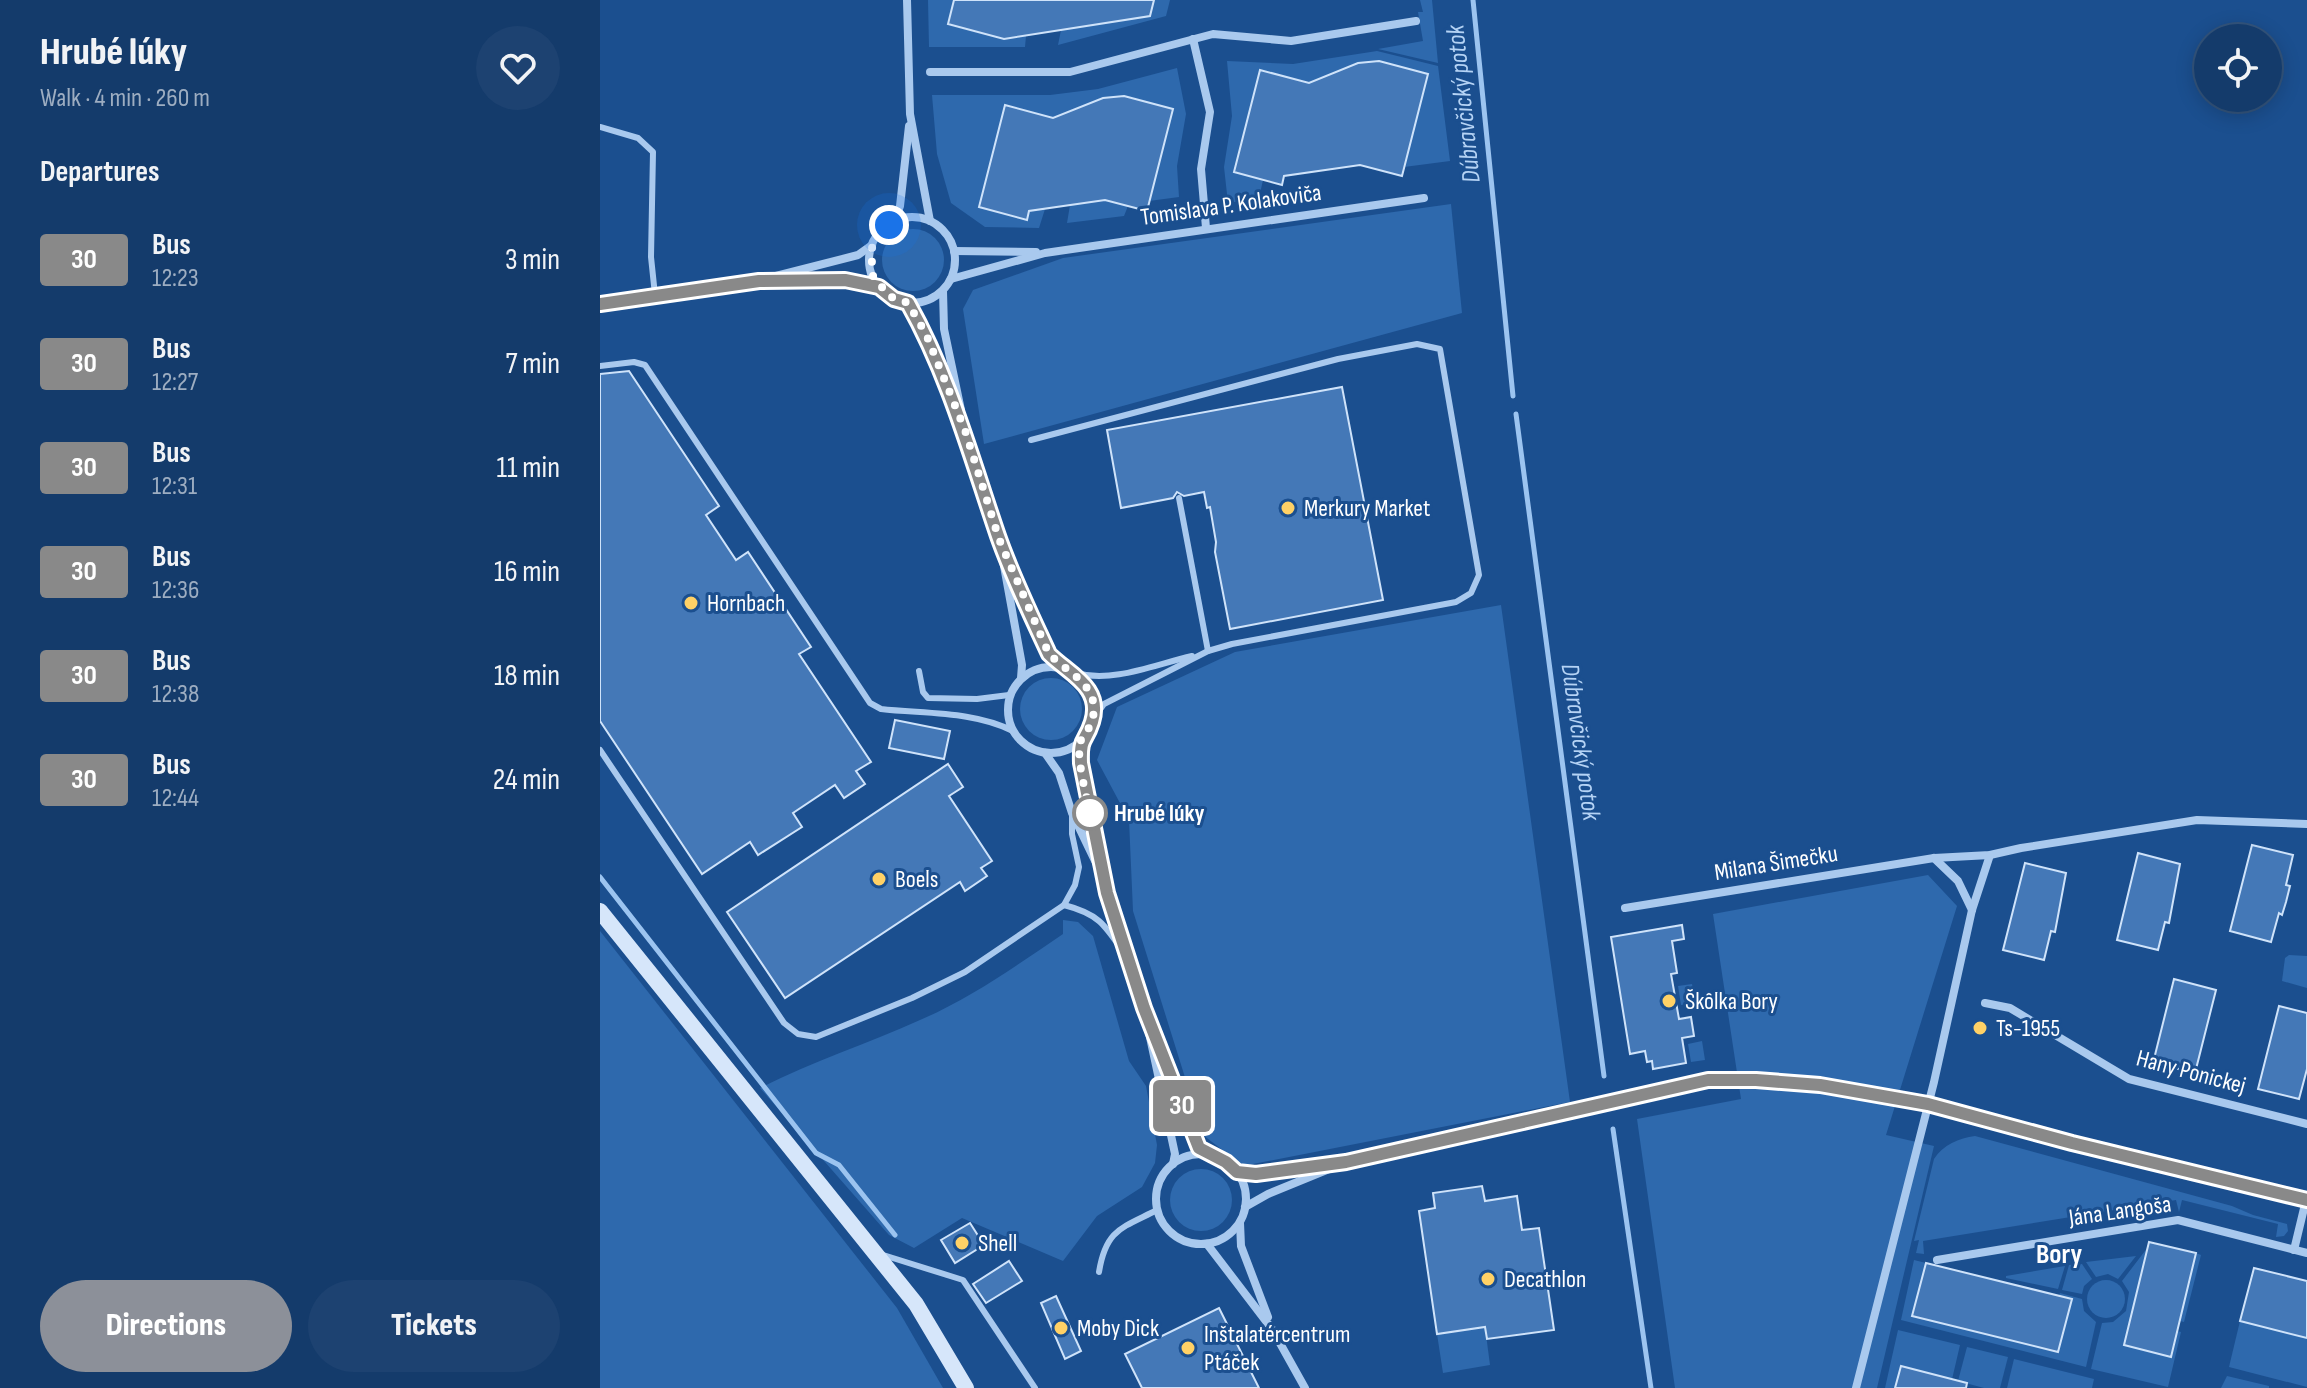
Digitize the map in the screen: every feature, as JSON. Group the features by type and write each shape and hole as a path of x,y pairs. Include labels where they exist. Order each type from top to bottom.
{"main road":[{"path":"600,911 877,1253 916,1304 966,1388"}],"street":[{"path":"894,222 900,206 910,114 907,0"},
{"path":"930,72 1070,72 1213,34 1291,41 1416,21"},
{"path":"1193,39 1210,112 1201,169 1206,228"},
{"path":"910,114 930,221"},
{"name":"Tomislava P. Kolakoviča","path":"951,279 1045,253 1424,198"},
{"path":"600,304 759,281 845,280 879,287 894,299 908,303 927,301 943,291 951,279 955,266 954,251 946,234 930,221 912,218 894,222 858,255 759,281"},
{"path":"873,244 870,263 879,287"},
{"name":"Tomislava P. Kolakoviča","path":"954,251 1045,253"},
{"path":"943,291 944,329 965,430"},
{"path":"908,303 926,334 965,430 999,539 1049,654 1063,668"},
{"path":"999,539 1018,638 1021,678"},
{"path":"1040,667 1063,668 1075,673 1091,693 1093,719 1080,741 1064,751 1045,753 1026,746 1013,731 1007,712 1009,695 1021,678 1040,667"},
{"path":"1080,741 1081,763 1104,880 1144,1008 1199,1148 1226,1162 1237,1172 1245,1189 1245,1207 1240,1221 1229,1235 1207,1244 1192,1243 1167,1229 1157,1210 1159,1181 1173,1164 1191,1155 1212,1156"},
{"path":"1045,753 1059,773 1072,813 1104,880"},
{"path":"1856,1388 1928,1104 1972,910 1990,855 2197,820 2307,824"},
{"name":"Milana Šimečku","path":"1625,908 1934,858 1990,855"},
{"path":"1934,858 1958,881 1972,910"},
{"name":"Hany Ponickej","path":"1985,1003 2010,1008 2129,1079 2307,1124"},
{"path":"1144,1008 1175,1154 1173,1164"},
{"path":"1237,1172 1256,1174 1346,1162 1708,1080 1756,1080 1820,1085 1928,1104 2072,1143 2307,1198 2294,1250"},
{"path":"1245,1207 1268,1194 1346,1162"},
{"name":"Jána Langoša","path":"1937,1260 2178,1220 2307,1253"},
{"path":"1240,1221 1241,1246 1272,1329"},
{"path":"1207,1244 1272,1329 1305,1388"}],"lane":[{"path":"600,127 638,138 653,152 651,257 655,295"},
{"path":"1031,440 1338,359 1417,344 1440,349 1479,575 1471,593 1456,602 1208,651 1104,704 1093,719"},
{"path":"600,366 634,362 645,365 870,703 881,709 977,718 1013,731"},
{"path":"1179,498 1208,651"},
{"path":"1075,673 1095,678 1114,676 1199,655"},
{"path":"919,671 923,692 928,698 977,699 1009,695"},
{"path":"600,750 784,1023 798,1034 816,1037 912,998 965,972 1064,905 1075,885 1079,867 1072,834 1072,813"},
{"path":"1064,905 1087,911 1102,921 1129,962"},
{"path":"1099,1272 1102,1250 1113,1232 1157,1210"},
{"path":"877,1253 963,1280 1035,1388"}],"shaded area":[{"path":"928,0 954,0 948,25 1004,39 1053,31 1026,36 1025,47 929,47"},
{"path":"1154,0 1170,0 1166,16 1058,45 1061,30 1150,16"},
{"path":"1420,0 1432,0 1438,63 1378,49 1423,41 1418,12 1423,12"},
{"path":"1377,51 1438,66 1450,161 1404,167 1428,74 1379,61 1358,63 1309,83 1260,70 1234,172 1263,180 1259,198 1228,203 1224,167 1232,116 1227,61 1293,64"},
{"path":"1177,68 1186,114 1177,166 1179,197 1149,201 1173,109 1124,96 1103,98 1053,118 1005,105 1027,219 1029,211 1044,209 1050,189 1076,204 1105,200 1128,206 1124,216 1067,223 1070,205 1045,209 1039,228 985,227 951,203 937,154 932,95 1050,95 1098,89"},
{"path":"1451,204 1462,313 984,444 963,309 973,290 1063,258"},
{"path":"913,229 925,231 935,238 942,248 942,272 935,282 925,289 913,291 901,289 891,282 884,272 882,260 884,248 891,238 901,231"},
{"path":"1501,605 1570,1102 1243,1166 1203,1135 1133,911 1129,820 1097,760 1117,707 1235,652"},
{"path":"1051,678 1063,680 1073,687 1080,697 1080,721 1073,731 1063,738 1051,740 1039,738 1029,731 1022,721 1020,709 1022,697 1029,687 1039,680"},
{"path":"1928,875 1957,906 1886,1135 1934,1146 1877,1388 1675,1388 1637,1119 1741,1099 1713,914"},
{"path":"1063,920 1078,922 1093,936 1129,1061 1146,1086 1157,1145 1155,1163 1142,1187 1097,1216 1063,1261 962,1218 914,1248 889,1235 760,1088 957,1002 1063,934"},
{"path":"600,931 897,1308 943,1388 600,1388"},
{"path":"2289,955 2307,956 2307,988 2282,981 2285,958"},
{"path":"1692,984 1695,1003 1681,1005 1678,986"},
{"path":"1702,1041 1705,1060 1691,1062 1688,1044"},
{"path":"1975,1136 2232,1206 2287,1224 2288,1231 2284,1236 2276,1237 2278,1224 2182,1200 2179,1212 2176,1200 1923,1241 1924,1254 1916,1253 1919,1240 1914,1241 1934,1159 1952,1143"},
{"path":"1195,1169 1207,1169 1223,1178 1230,1188 1230,1212 1223,1222 1207,1231 1195,1231 1175,1217 1170,1206 1170,1194 1184,1174"},
{"path":"2148,1247 2124,1345 2170,1356 2177,1331 2181,1332 2168,1387 2091,1369 2102,1323 2113,1322 2126,1311 2129,1292 2122,1281"},
{"path":"2196,1253 2201,1255 2184,1322 2180,1321"},
{"path":"2136,1256 2118,1279 2108,1274 2096,1277 2086,1262"},
{"path":"1914,1260 1926,1263 1913,1316 2058,1352 2071,1299 2059,1296 2060,1293 2082,1299 2084,1311 2096,1322 2086,1367 1901,1320"},
{"path":"2082,1264 2092,1279 2084,1286 2082,1294 2062,1290 2069,1265"},
{"path":"2065,1266 2058,1289 2006,1278 2006,1276"},
{"path":"2106,1280 2120,1285 2125,1299 2120,1313 2106,1318 2092,1313 2087,1299 2092,1285"},
{"path":"2240,1321 2307,1338 2307,1387 2229,1367"},
{"path":"1485,1327 1490,1365 1443,1373 1437,1334"},
{"path":"1898,1330 1960,1345 1950,1388 1901,1367 1895,1388 1885,1388"},
{"path":"1967,1347 2008,1357 2000,1388 1984,1388 1958,1381"},
{"path":"2014,1359 2094,1379 2092,1388 2007,1388"},
{"path":"2227,1376 2269,1386 2269,1388 2221,1388"}],"building":[{"path":"954,0 1154,0 1150,16 1004,39 948,24"},
{"path":"1379,61 1428,74 1402,176 1360,165 1284,176 1282,185 1234,172 1260,70 1309,83 1358,63"},
{"path":"1124,96 1173,109 1147,211 1105,200 1029,211 1027,220 979,207 1005,105 1053,118 1103,98"},
{"name":"Hornbach","path":"629,371 719,506 706,515 736,560 748,552 811,647 799,654 871,762 856,771 865,784 844,798 835,785 793,813 802,827 758,855 750,842 702,874 600,721 600,374"},
{"name":"Merkury Market","path":"1342,387 1383,600 1230,629 1210,507 1207,508 1204,492 1184,496 1177,492 1173,498 1121,508 1107,430"},
{"path":"895,720 950,731 944,759 889,748"},
{"name":"Boels","path":"948,764 963,787 949,796 992,861 981,868 987,876 965,891 960,882 785,998 727,912"},
{"path":"2252,845 2293,855 2286,885 2290,886 2286,902 2282,915 2279,913 2271,942 2230,931"},
{"path":"2138,853 2180,864 2169,923 2165,922 2158,950 2117,940"},
{"path":"2025,863 2066,873 2055,932 2051,931 2044,960 2003,950"},
{"path":"1682,925 1684,939 1672,941 1677,973 1671,974 1679,1019 1691,1017 1694,1036 1682,1038 1686,1063 1653,1069 1652,1061 1647,1062 1645,1051 1630,1054 1611,937"},
{"path":"2174,979 2216,990 2195,1073 2153,1063"},
{"path":"2279,1006 2307,1013 2307,1069 2299,1099 2258,1089"},
{"name":"Decathlon","path":"1482,1186 1485,1201 1517,1196 1522,1230 1539,1228 1554,1330 1487,1339 1485,1327 1437,1334 1419,1211 1435,1208 1433,1193"},
{"name":"Shell","path":"970,1223 984,1245 955,1263 941,1240"},
{"path":"2149,1242 2196,1253 2171,1357 2124,1345"},
{"path":"1009,1261 1022,1281 986,1303 973,1284"},
{"path":"1926,1263 2072,1299 2058,1352 1912,1316"},
{"path":"2254,1268 2307,1281 2307,1338 2240,1321"},
{"name":"Moby Dick","path":"1056,1296 1081,1351 1065,1359 1041,1303"},
{"name":"Inštalatércentrum Ptáček","path":"1219,1308 1259,1388 1142,1388 1125,1354"},
{"path":"1901,1366 1967,1383 1966,1388 1895,1388"}],"waterway":[{"name":"Dúbravčický potok","path":"1473,0 1513,396"},
{"name":"Dúbravčický potok","path":"1516,414 1604,1076"},
{"path":"600,877 816,1153 839,1165 895,1235"},
{"name":"Dúbravčický potok","path":"1613,1129 1651,1388"}],"bus line":[{"name":"30","path":"600,304 759,281 845,280 879,287 894,299 908,303 926,334 965,430 999,539 1049,654 1063,668 1075,673 1091,693 1093,719 1080,741 1081,763 1107,893 1144,1008 1199,1148 1226,1162 1237,1172 1256,1174 1346,1162 1708,1080 1756,1080 1820,1085 1928,1104 2072,1143 2307,1200"}],"place":[{"name":"Merkury Market","path":"1288,508"},
{"name":"Hornbach","path":"691,603"},
{"name":"Hrubé lúky","path":"1090,813"},
{"name":"Boels","path":"879,879"},
{"name":"Škôlka Bory","path":"1669,1001"},
{"name":"Ts-1955","path":"1980,1028"},
{"name":"Shell","path":"962,1243"},
{"name":"Decathlon","path":"1488,1279"},
{"name":"Moby Dick","path":"1061,1328"},
{"name":"Inštalatércentrum Ptáček","path":"1188,1348"}],"district":[{"name":"Bory","path":"2059,1254"}],"route":[{"path":"889,225 878,235 871,250 870,263 875,282 889,296 908,303 926,334 965,430 999,539 1049,654 1063,668 1075,673 1091,693 1093,719 1080,741 1090,813"}]}
